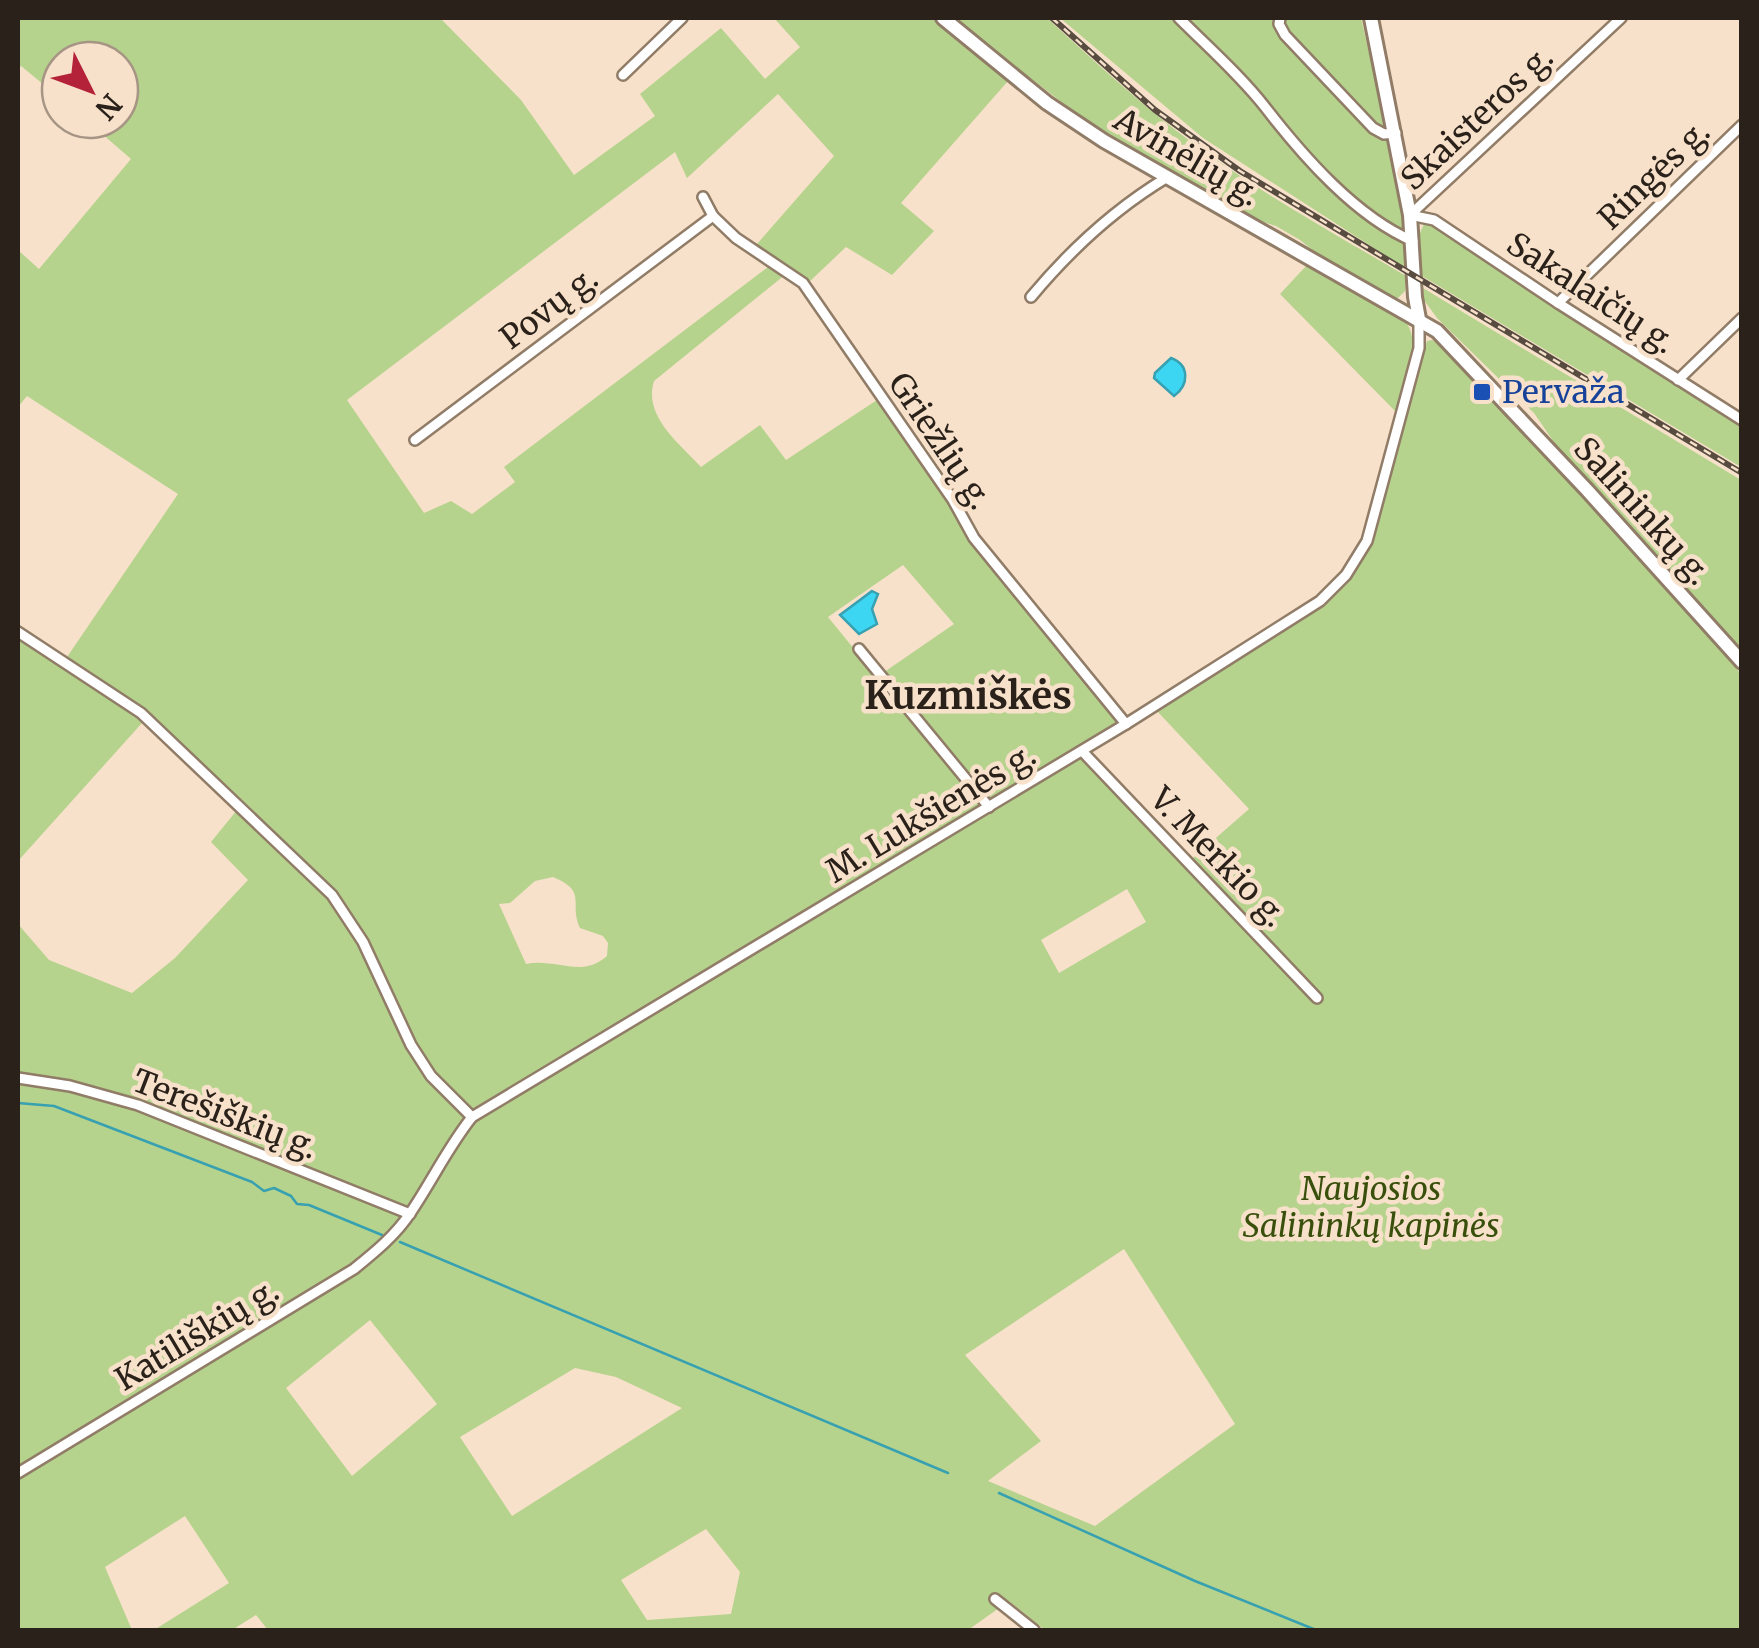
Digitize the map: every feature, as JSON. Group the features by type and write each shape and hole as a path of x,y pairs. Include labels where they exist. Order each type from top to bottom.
{"main road":[{"name":"Avinėlių g.","path":"943,18 1046,103 1166,178 1420,319"},
{"path":"1371,18 1410,215 1420,319"},
{"name":"Salininkų g.","path":"1420,319 1474,367 1742,662"}],"street":[{"path":"623,75 682,18"},
{"path":"1179,18 1265,106 1294,144 1360,208 1388,230 1413,241"},
{"path":"1280,18 1285,35 1373,128 1384,134 1396,133"},
{"name":"Skaisteros g.","path":"1410,215 1621,18"},
{"name":"Ringės g.","path":"1558,304 1742,125"},
{"path":"1031,297 1076,245 1112,214 1166,178"},
{"name":"Griežlių g.","path":"703,197 713,216 736,238 803,283 952,498 974,538 1126,724"},
{"name":"Sakalaičių g.","path":"1410,215 1434,220 1742,420"},
{"name":"Povų g.","path":"415,440 713,216"},
{"path":"1678,380 1742,318"},
{"name":"M. Lukšienės g.","path":"396,1232 472,1117 1082,751 1320,601 1357,559 1367,540 1419,348 1420,319"},
{"path":"18,632 141,713 332,895 363,942 411,1046 430,1076 472,1117"},
{"path":"859,649 989,807"},
{"name":"V. Merkio g.","path":"1082,751 1317,998"},
{"name":"Terešiškių g.","path":"18,1078 70,1086 138,1105 410,1214"},
{"name":"Katiliškių g.","path":"18,1473 354,1269 396,1232"},
{"path":"996,1598 1034,1630"}],"green space":[{"path":"18,18 440,18 521,100 574,175 655,116 640,94 721,28 765,79 800,47 774,18 934,18 1008,81 901,203 934,231 892,275 846,247 808,283 757,244 834,156 778,94 687,178 675,152 347,400 424,513 451,501 472,514 515,482 504,467 772,264 786,274 654,381 654,406 665,428 701,467 760,425 786,460 877,400 949,500 968,535 1118,720 1116,725 474,1108 411,1206 363,1255 18,1470 18,924 49,960 132,993 175,958 248,880 211,842 237,810 142,723 18,861 18,630 65,660 178,494 27,396 18,407 18,250 39,269 131,159 109,140 140,140 140,40 40,40 40,82 21,66 18,69","holes":["903,565 954,624 877,677 828,617","553,877 574,893 580,928 603,936 608,943 607,956 578,967 526,964 499,904 510,903 535,881"]},
{"path":"952,18 1047,18 1115,80 1212,157 1406,276 1405,291 1398,298 1389,297 1322,258 1300,240 1276,226 1250,218 1081,117"},
{"path":"1060,18 1361,18 1402,195 1405,268 1203,138"},
{"path":"1424,224 1741,424 1741,467 1422,276 1419,235"},
{"path":"1307,265 1402,317 1409,327 1413,350 1397,413 1280,294"},
{"path":"1423,288 1741,480 1741,653 1560,451 1534,413 1437,318 1424,300"},
{"name":"Naujosios Salininkų kapinės","path":"1427,341 1441,345 1514,418 1741,674 1741,1630 1045,1630 1009,1601 968,1630 268,1630 256,1615 232,1630 154,1630 229,1583 185,1516 105,1567 132,1630 18,1630 18,1480 368,1266 416,1215 456,1145 484,1115 1080,757 1185,865 1249,809 1157,711 1308,615 1348,580 1369,548","holes":["1127,889 1146,922 1059,973 1041,940","1124,1249 1235,1424 1095,1526 988,1481 1041,1441 965,1355","370,1320 437,1404 352,1476 286,1388","575,1368 616,1377 682,1408 512,1516 460,1437","706,1529 740,1572 731,1614 647,1620 621,1580"]}],"water":[{"path":"1171,358 1182,365 1185,376 1183,386 1174,396 1154,378"},
{"path":"872,591 878,594 872,609 877,624 859,634 840,615"}],"waterway":[{"path":"18,1103 54,1106 252,1182 264,1191 274,1188 291,1196 297,1204 309,1205 382,1235"},
{"path":"400,1242 948,1473"},
{"path":"999,1493 1195,1581 1316,1630"}],"railway":[{"path":"1052,18 1155,110 1240,171 1742,473"}],"place":[{"name":"Pervaža","path":"1482,392"}],"district":[{"name":"Kuzmiškės","path":"968,695"}]}
